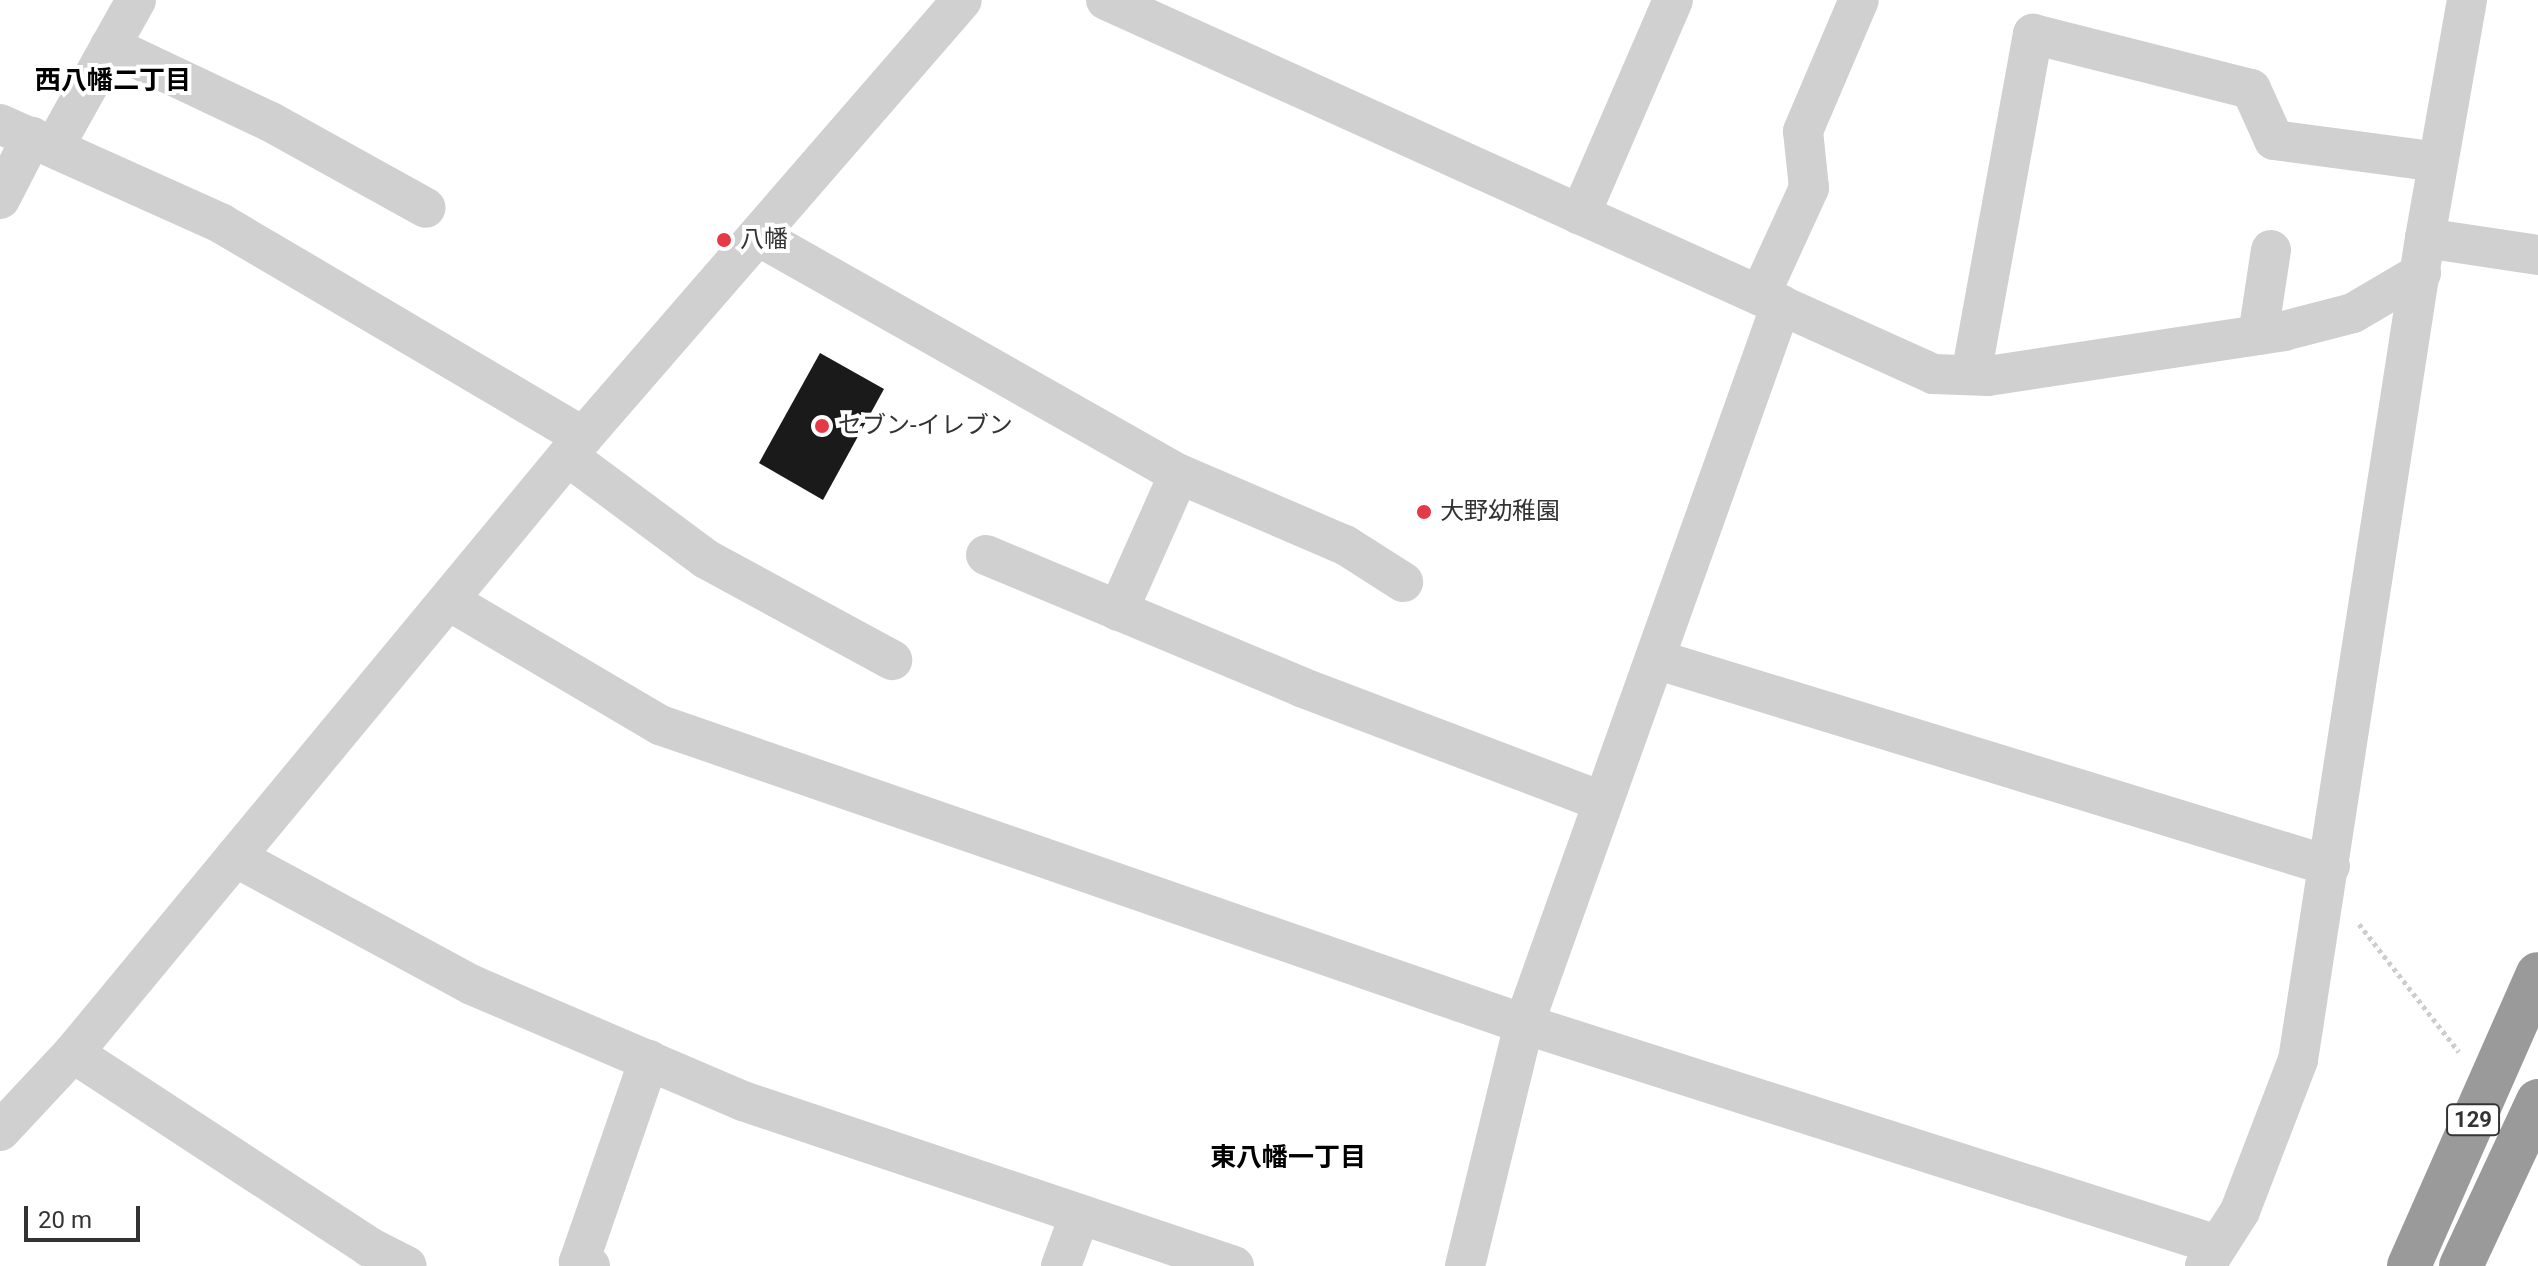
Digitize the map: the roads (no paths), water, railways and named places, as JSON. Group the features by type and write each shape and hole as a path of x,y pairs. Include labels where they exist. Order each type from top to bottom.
{"highway":[{"name":"129","path":"2409,1266 2538,974"},
{"name":"129","path":"2461,1266 2537,1106"}],"street":[{"path":"0,199 29,136 110,46 136,0"},
{"path":"0,1131 73,1053 451,602 576,447 962,0"},
{"path":"1106,0 1933,374 1971,375 2258,335 2353,313 2423,255 2538,255"},
{"path":"1580,215 1673,0"},
{"path":"1465,1266 1524,1024 1655,659 1809,188 1803,131 1859,0"},
{"path":"451,602 660,725 1524,1024 2211,1255 2240,1211 2298,1060 2423,255 2467,0"},
{"path":"1971,375 2033,34 2251,89 2274,140 2438,162"},
{"path":"110,46 269,121 426,208"},
{"path":"29,136 222,224 576,447 706,559 892,660"},
{"path":"758,236 1179,474 1345,545 1403,582"},
{"path":"2258,335 2271,250"},
{"path":"1118,611 1179,474"},
{"path":"986,555 1118,611 1603,802"},
{"path":"1655,659 2328,874"},
{"path":"235,857 472,985 743,1101 1234,1266"},
{"path":"73,1053 369,1247 407,1266"},
{"path":"590,1266 579,1262 649,1060"},
{"path":"1061,1266 1080,1214"}],"place":[{"name":"八幡","path":"724,240"},
{"name":"セブン-イレブン","path":"822,426"},
{"name":"大野幼稚園","path":"1424,512"}],"district":[{"name":"西八幡二丁目","path":"113,81"},
{"name":"東八幡一丁目","path":"1288,1158"}]}
